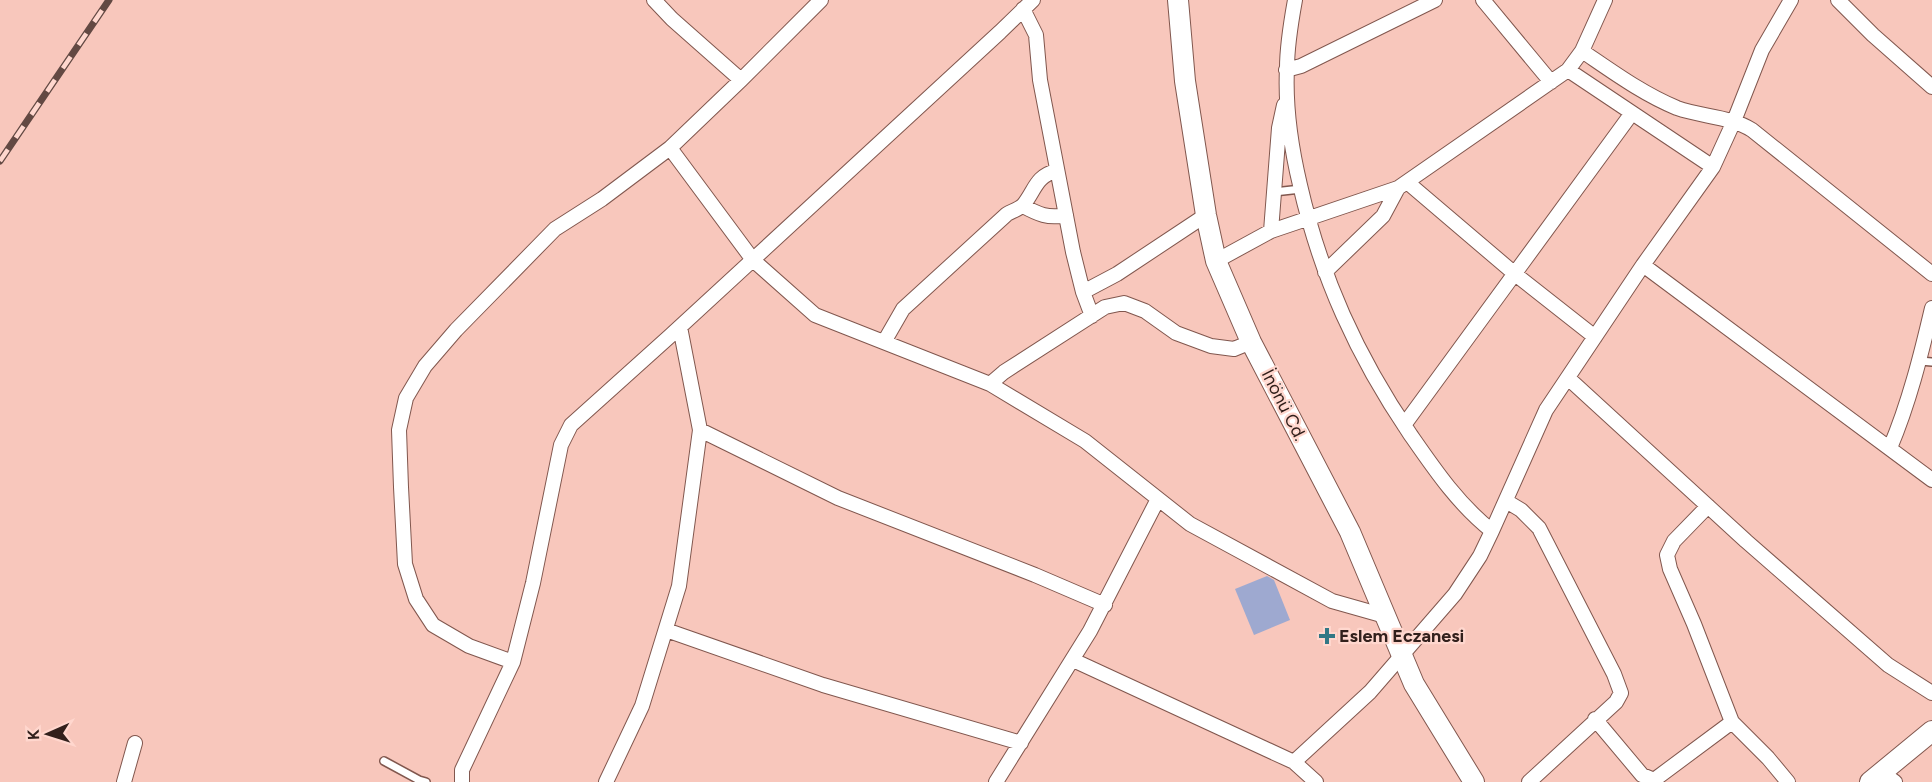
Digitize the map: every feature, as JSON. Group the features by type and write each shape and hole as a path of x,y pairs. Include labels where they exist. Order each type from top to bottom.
{"street":[{"path":"654,0 672,19 741,80"},
{"path":"513,662 470,646 432,625 416,599 405,564 399,430 406,398 425,366 456,330 555,230 602,199 670,148 821,0"},
{"name":"İnönü Cd.","path":"1178,0 1185,81 1206,215 1216,261 1251,342 1350,532 1414,684 1474,782"},
{"path":"1295,0 1286,70 1292,147 1308,219 1324,272 1355,343 1380,388 1448,488 1477,519 1492,531"},
{"path":"1286,70 1301,66 1435,0"},
{"path":"1483,0 1551,82"},
{"path":"1216,261 1271,231 1403,185 1568,70 1582,51 1605,0"},
{"path":"1294,762 1370,692 1455,594 1476,563 1546,410 1643,265 1713,167 1762,50 1791,0"},
{"path":"1838,0 1873,35 1932,87"},
{"path":"462,782 462,770 513,662 533,583 561,445 571,425 1028,5 1036,35 1040,80 1056,171 1073,252 1092,316"},
{"path":"1582,51 1638,88 1666,103 1698,114 1734,121 1752,130 1932,274"},
{"path":"1568,70 1713,167"},
{"path":"1271,231 1280,120 1287,98"},
{"path":"1404,425 1632,113"},
{"path":"670,148 753,260 815,315 990,384 1085,441 1190,524 1332,601 1386,616"},
{"path":"884,342 903,309 1007,214 1023,206 1039,181 1047,174 1056,171"},
{"path":"1324,272 1383,216 1403,185"},
{"path":"1403,185 1595,337"},
{"path":"1023,206 1041,215 1054,217 1066,214"},
{"path":"1083,292 1117,274 1206,215"},
{"path":"1643,265 1932,480"},
{"path":"990,384 1004,372 1105,307 1124,303 1145,311 1176,333 1211,346 1234,349 1251,342"},
{"path":"1890,448 1926,362 1932,308"},
{"path":"606,782 642,706 679,586 700,430 680,327"},
{"path":"1568,378 1708,506 1888,665 1932,693"},
{"path":"700,430 838,498 1035,575 1105,605"},
{"path":"996,782 1105,605 1158,499"},
{"path":"1506,501 1521,510 1539,528 1614,674 1621,693 1616,702 1529,782"},
{"path":"1708,506 1674,541 1667,555 1670,569 1732,722 1788,782"},
{"path":"666,630 823,685 1021,743"},
{"path":"1073,660 1294,762 1316,782"},
{"path":"1595,719 1642,775 1654,780 1732,722"},
{"path":"1883,779 1932,731"},
{"path":"124,782 135,743"}],"lane":[{"path":"1274,192 1301,189"},
{"path":"384,761 426,782"}],"building":[{"path":"1267,576 1274,580 1290,620 1254,635 1235,589"}],"railway":[{"path":"0,161 109,0"}],"place":[{"name":"Eslem Eczanesi","path":"1327,636"}]}
